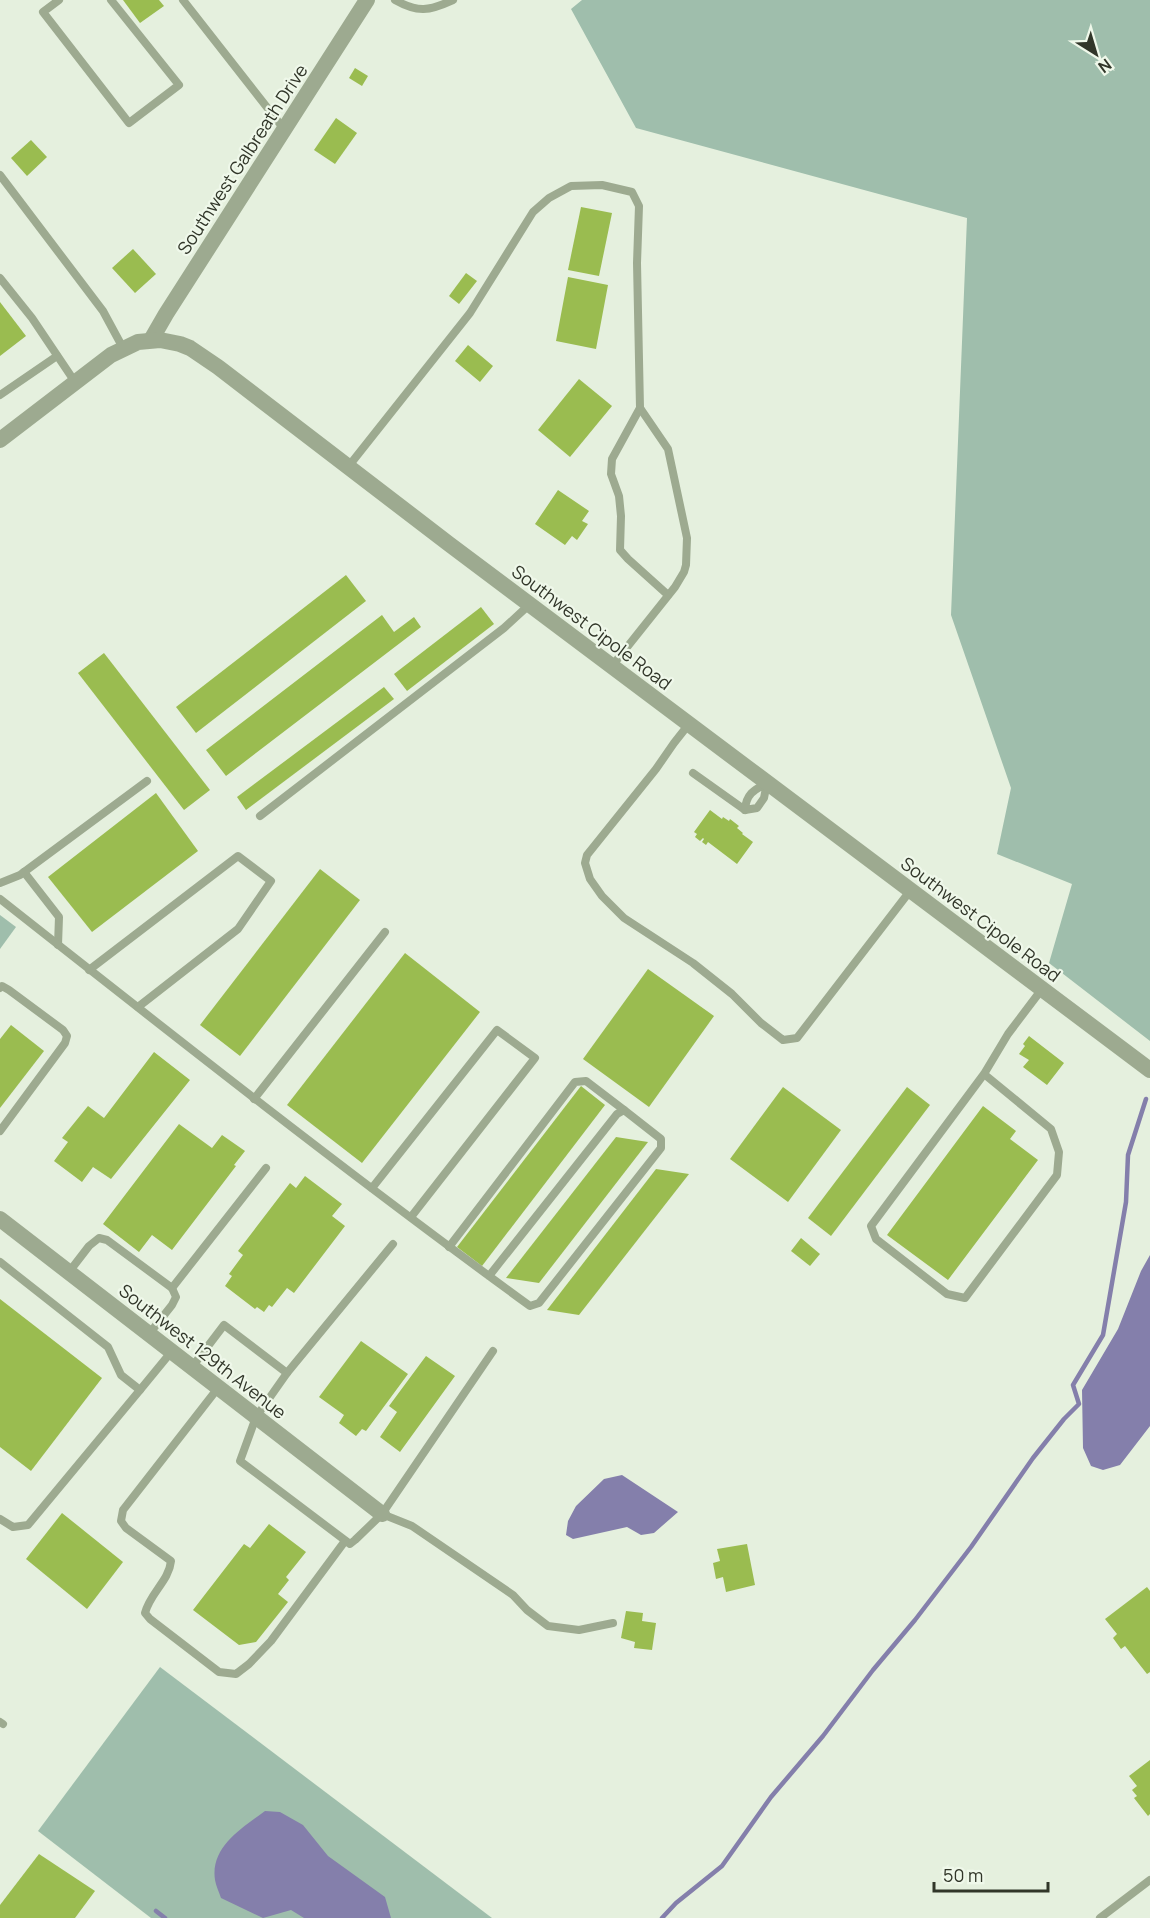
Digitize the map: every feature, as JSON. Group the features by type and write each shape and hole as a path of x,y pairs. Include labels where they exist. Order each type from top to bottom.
{"street":[{"name":"Southwest Galbreath Drive","path":"151,340 367,0"},
{"name":"Southwest Cipole Road","path":"0,440 123,348 151,340 170,341 190,348 1150,1070"},
{"name":"Southwest 129th Avenue","path":"0,1219 382,1514"}],"lane":[{"path":"59,0 43,12 129,123 179,85 111,0"},
{"path":"183,0 284,129"},
{"path":"395,0 411,9 435,8 453,0"},
{"path":"0,175 103,311 123,348"},
{"path":"348,467 470,313 533,212 549,198 571,186 602,185 632,192 639,206 637,263 640,408 612,459 611,474 619,496 620,550 668,595"},
{"path":"0,278 32,318 75,382"},
{"path":"0,395 57,356"},
{"path":"612,666 684,572 687,557 687,538 668,449 640,408"},
{"path":"260,816 504,628 529,605"},
{"path":"689,724 587,855 585,863 590,879 602,896 624,918 693,963 732,994 760,1023 783,1040 797,1038 910,891"},
{"path":"693,773 745,810 757,808 764,798 767,783"},
{"path":"0,883 24,872 147,781"},
{"path":"745,810 745,800 753,790 767,783"},
{"path":"89,970 238,856 271,881 238,929 138,1007"},
{"path":"24,872 59,917 58,945"},
{"path":"0,899 254,1099 449,1247 530,1306 539,1303 662,1148 661,1139 586,1081 575,1082 449,1247"},
{"path":"254,1099 385,932"},
{"path":"0,988 2,986 9,990 68,1036 0,1131"},
{"path":"984,1074 1051,1129 1059,1152 1057,1175 965,1298 947,1294 876,1239 871,1226 984,1074 1008,1034 1042,989"},
{"path":"372,1188 497,1030 535,1058 411,1217"},
{"path":"489,1276 617,1114 624,1110"},
{"path":"172,1288 266,1168"},
{"path":"69,1272 89,1246 99,1238 107,1240 172,1288 176,1297 149,1334"},
{"path":"393,1244 287,1373 256,1417 240,1461 350,1544 382,1514 493,1351"},
{"path":"0,1262 108,1347 121,1375 140,1390"},
{"path":"192,1367 224,1325 287,1373"},
{"path":"0,1519 13,1527 28,1525 172,1351"},
{"path":"218,1388 123,1510 121,1521 126,1528 171,1561 170,1572 147,1603 145,1613 219,1671 236,1674 249,1664 270,1641 345,1541"},
{"path":"382,1514 412,1526 513,1595 527,1610 548,1626 579,1629 614,1623"},
{"path":"1100,1918 1150,1880"}],"green space":[{"path":"582,0 1150,0 1150,1041 1049,963 1072,884 997,854 1011,788 951,615 967,218 636,128 571,9"},
{"path":"0,915 16,927 0,949"},
{"path":"160,1667 492,1918 151,1918 38,1831"}],"shaded area":[{"path":"1150,1255 1150,1426 1120,1465 1103,1470 1091,1466 1083,1448 1082,1390 1118,1329 1141,1271"},
{"path":"622,1475 678,1512 654,1533 641,1535 627,1527 573,1539 566,1535 568,1521 576,1506 604,1479"},
{"path":"265,1811 280,1812 303,1825 328,1856 385,1897 391,1918 304,1918 291,1910 263,1918 221,1898 215,1880 217,1858 238,1832"}],"building":[{"path":"123,0 159,0 164,6 140,23"},
{"path":"355,68 368,76 362,86 349,78"},
{"path":"336,118 357,133 335,164 314,150"},
{"path":"31,140 47,157 27,176 11,158"},
{"path":"581,207 612,213 599,276 568,270"},
{"path":"133,249 156,274 135,293 112,268"},
{"path":"466,273 477,281 459,304 449,296"},
{"path":"568,277 608,285 596,349 556,341"},
{"path":"0,302 26,336 0,356"},
{"path":"468,345 493,366 480,382 455,361"},
{"path":"579,379 612,406 570,457 538,430"},
{"path":"558,490 589,511 582,521 588,524 577,540 572,536 565,545 535,524"},
{"path":"346,575 366,601 196,733 176,707"},
{"path":"481,607 494,624 407,691 394,674"},
{"path":"382,615 394,632 414,617 421,627 226,776 206,750"},
{"path":"104,653 210,790 184,810 78,673"},
{"path":"384,687 394,699 246,810 237,797"},
{"path":"156,793 198,851 92,932 48,877"},
{"path":"710,810 722,819 723,817 729,821 730,819 739,826 737,828 742,834 753,842 737,864 708,842 706,845 702,842 703,838 700,841 695,837 697,834 694,832"},
{"path":"320,869 360,900 240,1056 200,1025"},
{"path":"405,953 480,1012 362,1163 287,1105"},
{"path":"648,969 714,1016 649,1107 583,1059"},
{"path":"11,1025 44,1051 0,1108 0,1039"},
{"path":"1029,1036 1064,1063 1047,1085 1023,1067 1029,1060 1019,1054"},
{"path":"154,1052 190,1080 111,1179 93,1167 82,1182 54,1161 68,1142 62,1138 88,1106 104,1118"},
{"path":"581,1086 605,1105 482,1266 457,1247"},
{"path":"783,1087 841,1130 788,1202 730,1159"},
{"path":"907,1087 930,1105 831,1236 808,1218"},
{"path":"983,1106 1016,1131 1010,1139 1038,1160 948,1280 887,1235"},
{"path":"179,1124 212,1148 222,1135 245,1151 172,1250 152,1235 139,1252 103,1224"},
{"path":"616,1137 648,1142 539,1283 506,1278"},
{"path":"656,1169 689,1174 579,1315 547,1310"},
{"path":"305,1176 342,1204 332,1216 345,1226 294,1293 287,1288 272,1307 269,1305 264,1312 257,1307 255,1309 225,1286 232,1276 229,1274 243,1255 238,1251 290,1183 296,1188"},
{"path":"801,1238 820,1254 810,1266 791,1251"},
{"path":"0,1299 102,1378 31,1471 0,1447"},
{"path":"361,1341 408,1374 366,1431 362,1429 356,1436 339,1423 344,1415 319,1397"},
{"path":"426,1356 455,1376 400,1452 380,1437 397,1412 389,1406"},
{"path":"62,1513 123,1562 87,1609 26,1559"},
{"path":"269,1524 306,1552 286,1577 289,1580 278,1594 288,1602 256,1642 239,1645 193,1610 244,1544 250,1548"},
{"path":"747,1544 755,1585 726,1592 723,1577 716,1579 713,1563 720,1561 717,1549"},
{"path":"1147,1587 1150,1591 1150,1672 1147,1674 1125,1646 1121,1649 1113,1638 1117,1634 1105,1619"},
{"path":"626,1611 643,1613 642,1621 656,1623 652,1650 634,1648 635,1642 621,1638"},
{"path":"1150,1760 1150,1814 1148,1816 1134,1798 1137,1796 1132,1790 1137,1786 1129,1776"},
{"path":"39,1854 95,1891 75,1918 0,1918 0,1905"}],"waterway":[{"path":"662,1918 676,1903 722,1866 771,1797 823,1736 873,1670 915,1620 971,1547 1033,1458 1079,1404 1073,1385 1103,1335 1126,1202 1128,1155 1146,1099"},
{"path":"156,1911 165,1918"}]}
